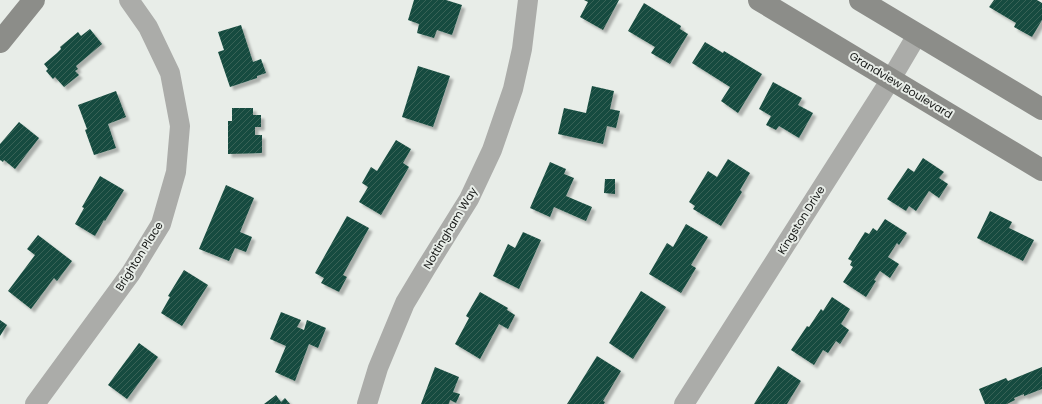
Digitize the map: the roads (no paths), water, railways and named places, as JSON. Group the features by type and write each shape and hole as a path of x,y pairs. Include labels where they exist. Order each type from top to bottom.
{"street":[{"path":"0,42 34,0"},
{"name":"Brighton Place","path":"35,404 57,371 130,273 161,224 176,172 180,126 170,73 148,26 129,0"},
{"name":"Nottingham Way","path":"367,404 378,368 405,303 469,199 492,150 513,89 522,49 528,0"},
{"name":"Grandview Boulevard","path":"759,0 1042,170"},
{"path":"860,0 1042,110"},
{"name":"Kingston Drive","path":"684,404 917,35"}]}
